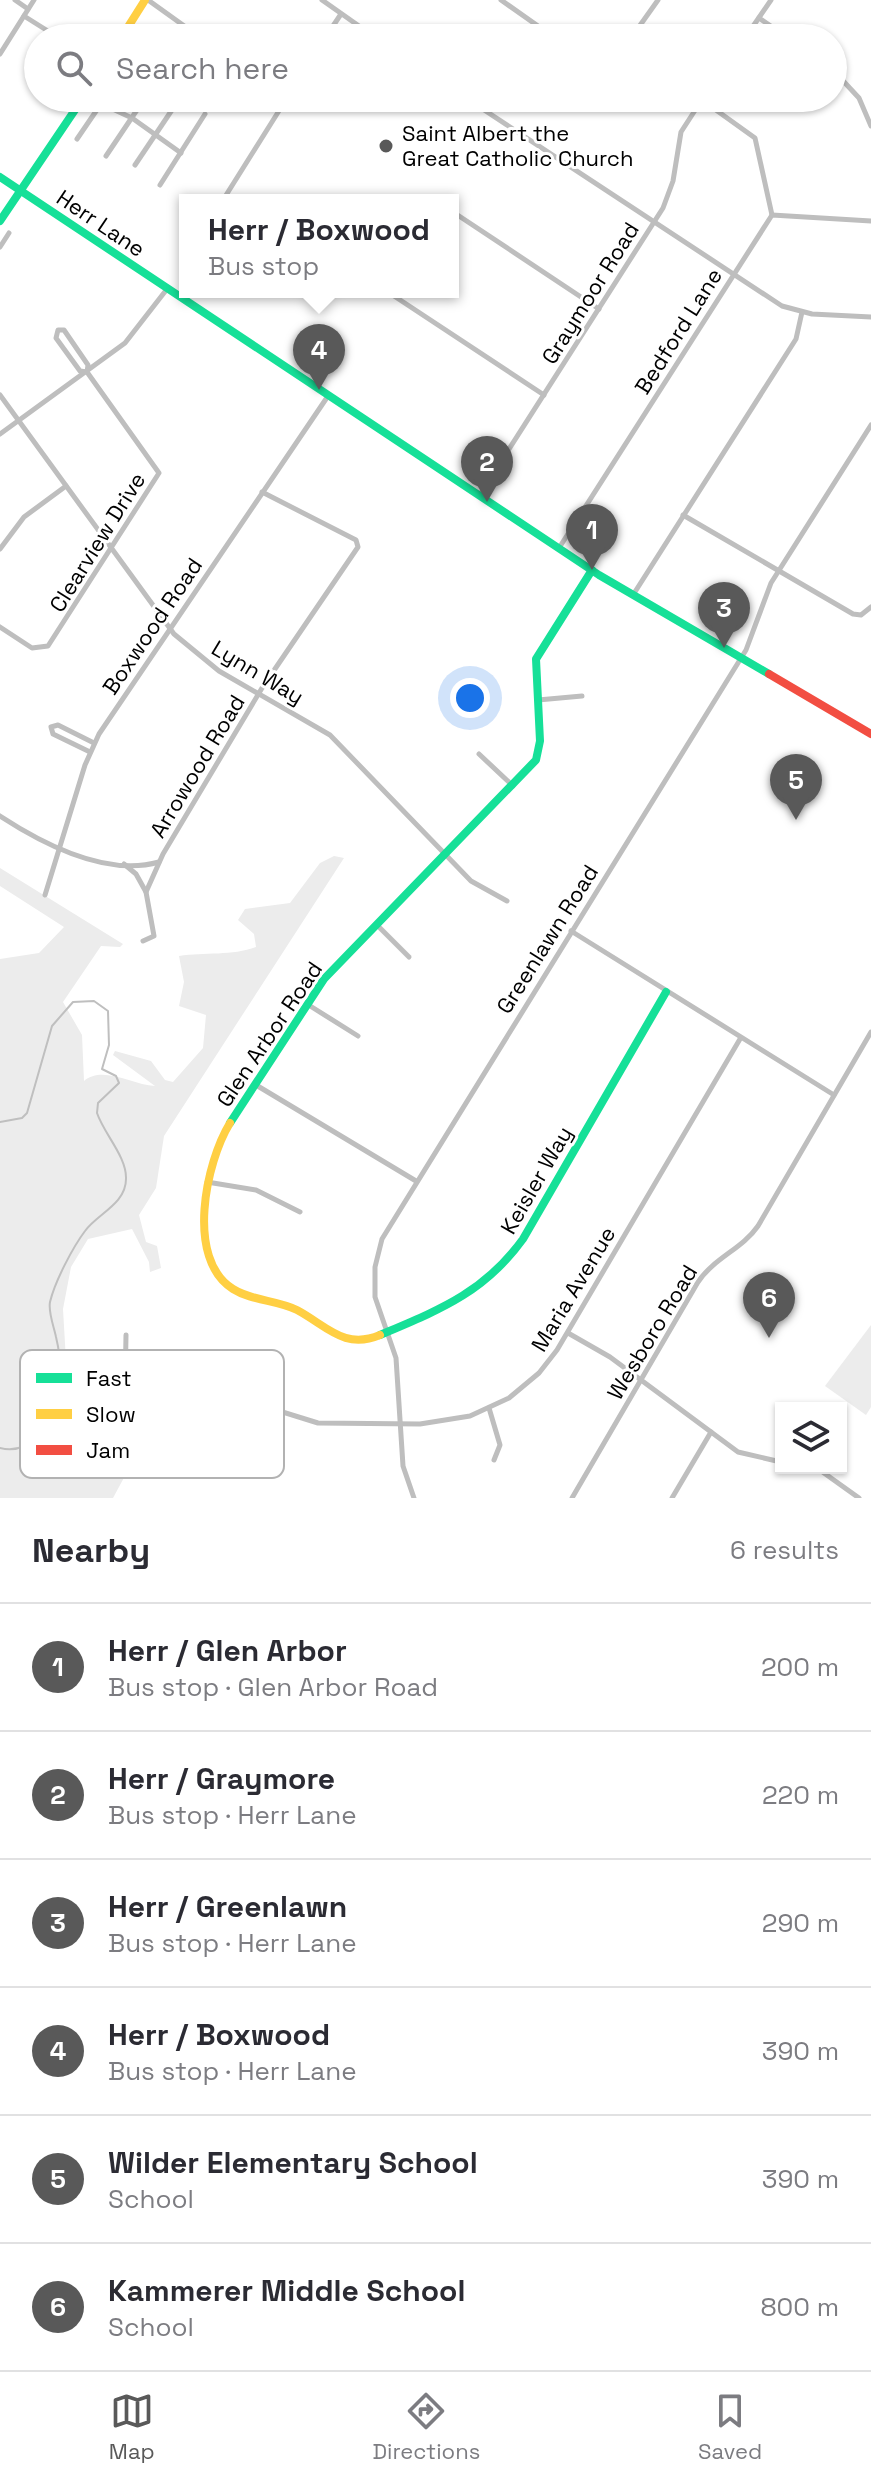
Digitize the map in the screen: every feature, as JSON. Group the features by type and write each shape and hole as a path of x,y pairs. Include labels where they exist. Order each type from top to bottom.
{"street":[{"path":"15,0 28,9"},
{"path":"0,54 34,0"},
{"path":"130,24 146,0 181,24"},
{"path":"322,0 356,24"},
{"path":"501,0 535,24"},
{"path":"641,24 658,0"},
{"path":"755,24 771,0"},
{"path":"334,24 341,14"},
{"path":"24,16 37,24"},
{"path":"759,18 768,24"},
{"path":"847,85 859,98 871,126"},
{"path":"0,221 73,112"},
{"path":"77,139 96,112"},
{"path":"123,112 181,153"},
{"path":"106,156 136,112"},
{"path":"135,165 170,112"},
{"path":"227,194 278,112"},
{"path":"487,112 782,306 802,312 871,317"},
{"name":"Graymoor Road","path":"479,496 654,222 669,195 681,132 694,112"},
{"path":"720,112 755,138 772,215 871,221"},
{"path":"160,185 205,114"},
{"name":"Herr Lane","path":"0,177 179,297"},
{"name":"Bedford Lane","path":"558,548 772,215"},
{"path":"459,216 599,309"},
{"path":"0,247 9,233"},
{"path":"0,434 132,336 167,289"},
{"name":"Herr Lane","path":"181,298 592,570 871,734"},
{"path":"397,298 544,395"},
{"path":"633,595 796,339 802,312"},
{"path":"58,330 64,330 88,365 87,372 80,371 56,338 58,330"},
{"name":"Clearview Drive","path":"0,627 28,646 42,648 52,642 159,473 87,372"},
{"name":"Lynn Way","path":"0,395 170,629 203,660 330,735 480,888 507,901"},
{"name":"Boxwood Road","path":"45,895 94,743 328,396"},
{"name":"Greenlawn Road","path":"414,1498 403,1466 398,1369 375,1297 375,1267 382,1239 740,659 752,638 767,591 871,425"},
{"path":"0,549 24,517 66,486"},
{"name":"Arrowood Road","path":"146,892 159,862 259,693 358,547 356,540 262,492"},
{"path":"683,515 853,614 861,615 871,607"},
{"name":"Glen Arbor Road","path":"385,1332 361,1342 341,1340 297,1310 240,1292 224,1283 208,1255 207,1182 221,1138 324,979 513,786 538,756 538,655 592,570"},
{"path":"537,700 582,696"},
{"path":"90,752 53,734 51,727 58,725 94,743"},
{"path":"479,754 513,786"},
{"path":"0,816 58,851 124,864 159,862"},
{"path":"124,864 136,874 146,892 154,934 143,941"},
{"path":"377,925 409,957"},
{"path":"571,931 834,1095"},
{"name":"Keisler Way","path":"385,1332 457,1302 503,1267 525,1237 666,992"},
{"path":"307,1004 358,1036"},
{"name":"Wesboro Road","path":"572,1498 704,1273 758,1226 871,1032"},
{"name":"Maria Avenue","path":"284,1413 318,1423 447,1422 489,1408 539,1373 568,1333 740,1039"},
{"path":"255,1084 416,1181"},
{"path":"207,1182 256,1190 300,1212"},
{"path":"568,1333 641,1380 746,1456 775,1461"},
{"path":"125,1350 126,1335"},
{"path":"489,1408 500,1445 494,1460"},
{"path":"672,1498 711,1432"},
{"path":"825,1474 859,1498"}],"shaded area":[{"path":"334,856 344,858 164,1136 156,1188 139,1215 146,1242 157,1246 161,1268 150,1272 149,1262 132,1229 88,1239 71,1267 63,1309 65,1350 20,1350 20,1478 124,1478 113,1498 0,1498 0,959 39,953 64,927 0,886 0,868 123,944 120,947 101,946 63,1002 82,1035 84,1081 109,1075 155,1086 113,1055 115,1051 151,1061 165,1080 173,1082 203,1048 206,1015 179,1006 184,982 179,956 238,952 256,947 254,934 238,920 245,909 290,903 320,863"},
{"path":"871,1325 871,1407 866,1415 825,1386"}],"waterway":[{"path":"0,1122 22,1118 27,1113 52,1026 73,1002 94,1001 108,1011 109,1045 102,1069 116,1076 119,1083 98,1103 97,1113 123,1162 125,1188 116,1202 80,1238 52,1294 50,1310 59,1350"},
{"path":"0,1448 20,1448"}],"traffic: fast":[{"path":"0,221 74,112"},
{"path":"0,177 179,296"},
{"path":"182,298 599,575 769,674"},
{"path":"230,1123 324,979 536,760 540,741 536,659 592,570"},
{"path":"380,1335 459,1298 508,1258 523,1239 666,992"}],"traffic: slow":[{"path":"130,24 145,0"},
{"path":"230,1123 214,1161 204,1209 209,1256 218,1275 240,1293 297,1310 346,1338 356,1340 380,1335"}],"traffic: jam":[{"path":"769,674 871,734"}],"place":[{"name":"Saint Albert the Great Catholic Church","path":"386,146"},
{"name":"Herr / Boxwood","path":"319,390"},
{"name":"Herr / Graymore","path":"487,502"},
{"name":"Herr / Glen Arbor","path":"592,570"},
{"name":"Herr / Greenlawn","path":"724,648"},
{"name":"Wilder Elementary School","path":"796,820"},
{"name":"Kammerer Middle School","path":"769,1338"}]}
